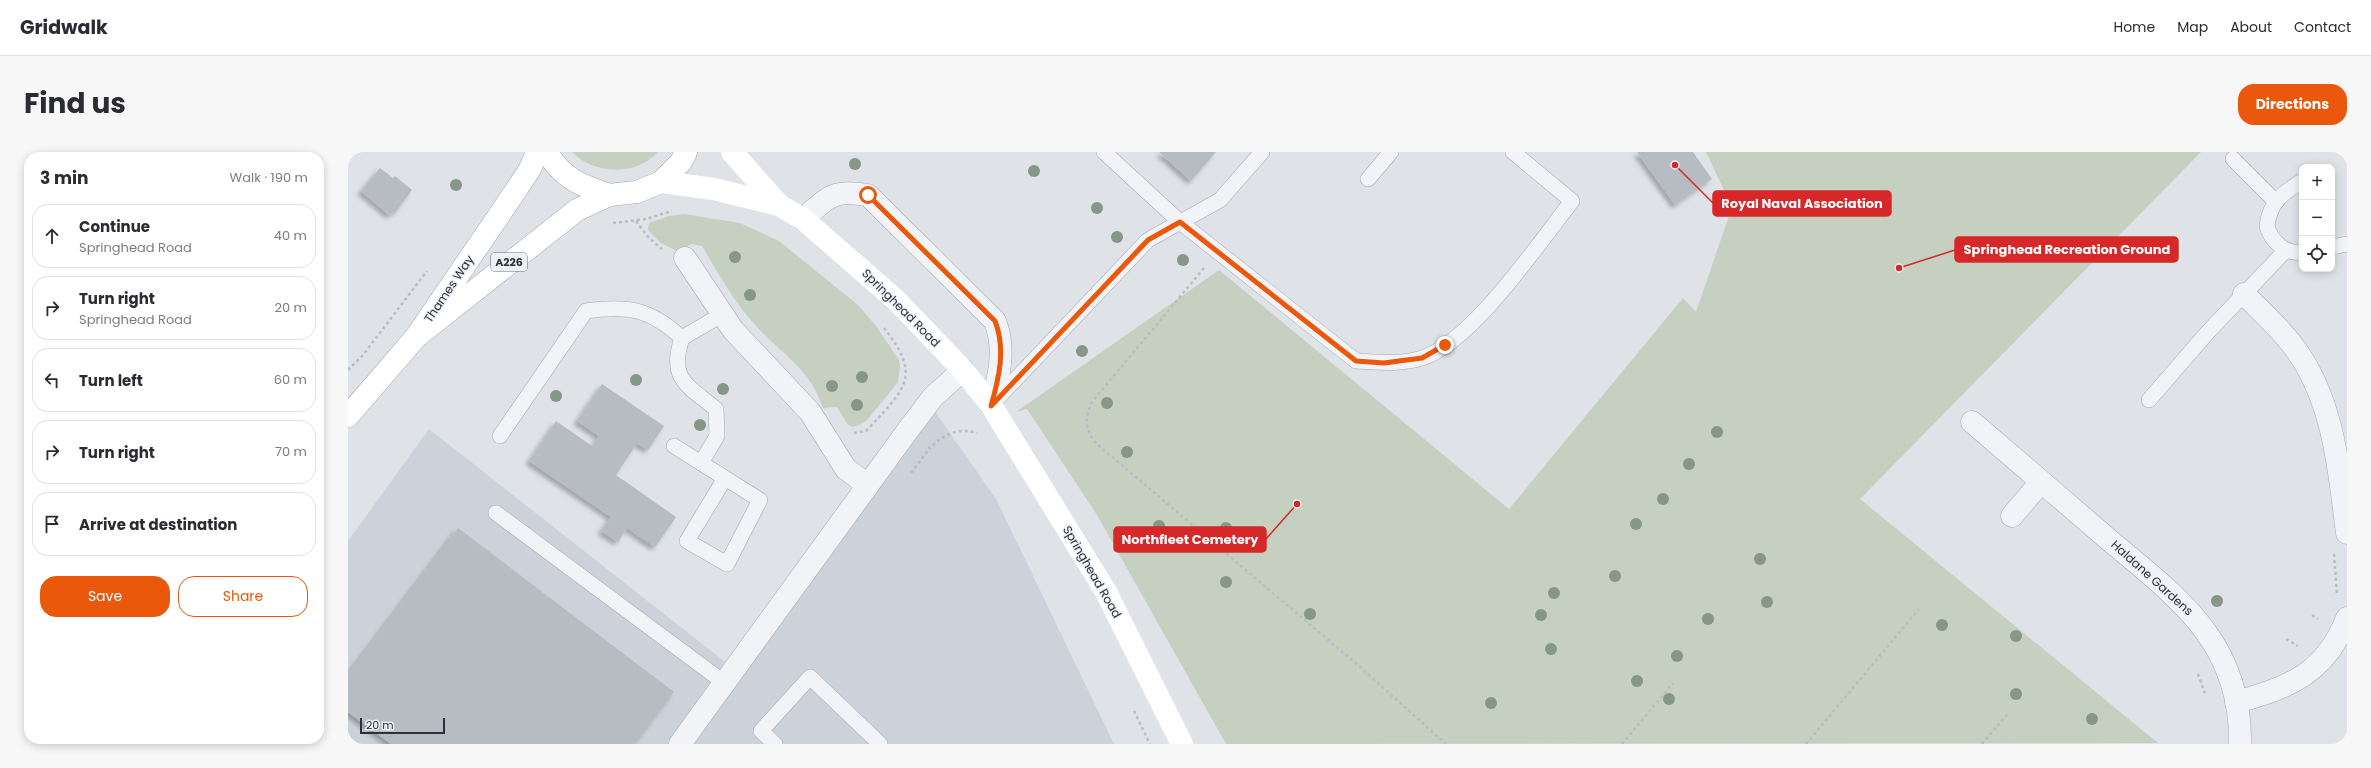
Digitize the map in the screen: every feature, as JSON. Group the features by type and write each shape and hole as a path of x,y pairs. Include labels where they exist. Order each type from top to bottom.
{"main road":[{"name":"Thames Way","path":"348,416 416,337 530,169 537,152"},
{"name":"A226","path":"546,152 555,166 579,185 609,195"},
{"name":"A226","path":"416,337 548,231 577,210 609,195 637,192 661,182 681,162 686,152"},
{"name":"Springhead Road","path":"732,152 780,205 803,219 896,300 963,370 991,406 1106,592 1182,744"},
{"name":"Springhead Road","path":"661,182 714,189 780,205"}],"street":[{"path":"803,219 831,195 848,192 868,195 995,321 1000,335 1001,356 999,380 991,406"},
{"path":"685,258 746,345 795,394 820,426 846,468 868,485"},
{"path":"2244,294 2294,347 2308,368 2320,391 2330,425 2347,533"},
{"path":"680,744 726,684 908,430 933,397 963,370"},
{"name":"Haldane Gardens","path":"1972,422 2190,610 2215,645 2228,675 2236,702 2240,744"},
{"path":"2012,516 2041,482"},
{"path":"2236,702 2277,690 2311,672 2333,646 2347,618"}],"lane":[{"path":"1104,152 1180,222 1356,361 1384,363 1422,358 1445,345 1485,312 1572,201 1513,152"},
{"path":"991,406 1148,240 1220,200 1262,152"},
{"path":"1368,179 1391,152"},
{"path":"2233,159 2276,202"},
{"path":"2299,183 2284,191 2276,202 2269,218 2268,228 2276,241 2286,250 2293,253 2299,252"},
{"path":"2335,247 2347,244"},
{"path":"2149,400 2207,333 2286,250"},
{"path":"500,436 586,311 615,307 641,311 665,322 682,338"},
{"path":"701,463 717,436 716,409 687,387 678,371 677,353 682,338 723,314"},
{"path":"674,446 701,463 725,478 760,500 727,564 687,540 725,478"},
{"path":"496,513 726,684"},
{"path":"775,744 761,731 810,677 880,744"}],"path":[{"path":"608,224 636,221 676,210"},
{"path":"636,221 649,238 662,249 685,258"},
{"path":"662,249 663,253"},
{"path":"348,370 363,355 431,267"},
{"path":"1204,267 1092,402 1086,419 1089,434 1098,445 1359,666 1446,744"},
{"path":"820,426 834,417 847,432 856,433 866,431 901,390 906,376 905,360 900,348 882,325"},
{"path":"908,430 930,448 942,438 953,432 968,431 982,435"},
{"path":"2333,551 2337,582 2336,599"},
{"path":"1806,744 1919,610"},
{"path":"2196,671 2207,699"},
{"path":"1622,744 1673,683"},
{"path":"1134,710 1150,744"},
{"path":"1982,744 2009,712"}],"shaded area":[{"path":"922,393 996,499 1114,744 348,744 348,541 429,429 734,669"}],"green space":[{"path":"572,152 658,152 649,160 639,165 627,169 615,170 592,165 581,160"},
{"path":"1706,152 2201,152 1860,499 2158,743 1226,744 1097,515 1027,409 1016,412 1219,270 1509,509 1683,298 1696,312 1732,207"},
{"path":"684,214 740,223 779,241 858,305 876,326 899,360 900,367 898,382 867,420 853,427 848,425 837,407 823,408 810,381 792,360 751,320 725,284 702,246 691,244 679,252 661,243 648,230 649,223 669,216"}],"building":[{"path":"1159,152 1216,152 1191,181"},
{"path":"1637,152 1693,152 1712,179 1675,205"},
{"path":"380,168 393,178 395,176 412,190 395,213 393,212 389,215 361,191"},
{"path":"602,384 664,426 648,450 637,443 616,475 676,517 655,547 627,528 618,542 601,531 611,517 529,461 556,421 592,446 599,436 577,421"},
{"path":"458,528 674,692 635,744 391,744 348,712 348,674"}],"place":[{"name":"Royal Naval Association","path":"1675,165"},
{"name":"Springhead Recreation Ground","path":"1899,268"},
{"name":"Northfleet Cemetery","path":"1297,504"}],"route":[{"path":"868,195 995,321 1000,335 1001,356 999,380 991,406 1148,240 1180,222 1356,361 1384,363 1422,358 1445,345"}]}
